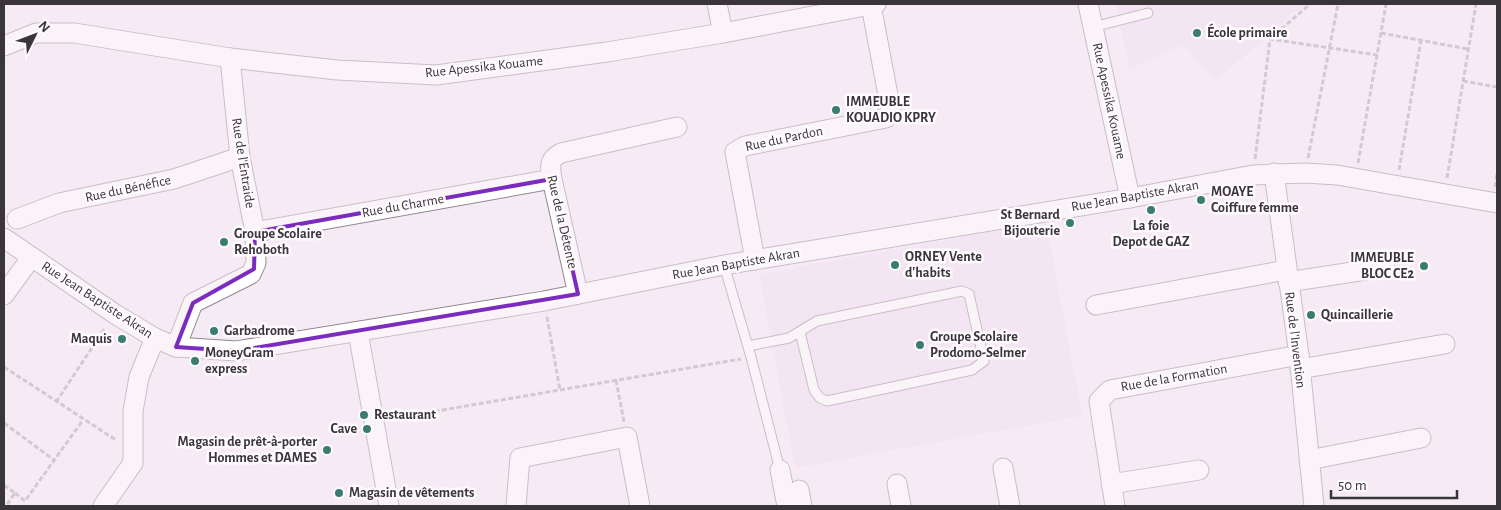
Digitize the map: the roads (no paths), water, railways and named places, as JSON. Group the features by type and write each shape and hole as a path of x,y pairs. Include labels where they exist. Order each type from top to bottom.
{"street":[{"path":"717,4 723,33"},
{"name":"Rue Apessika Kouame","path":"4,46 36,32 74,33 230,58 337,70 436,75 607,52 723,33 874,4"},
{"name":"Rue du Pardon","path":"755,260 735,152 745,146 886,118 890,115 891,111 874,4"},
{"name":"Rue Apessika Kouame","path":"1088,4 1130,198"},
{"name":"Rue de l'Entraide","path":"176,347 189,308 193,303 251,274 256,263 255,232 240,157 230,58"},
{"name":"Rue de la Détente","path":"578,294 549,164 552,157 560,153 677,127"},
{"name":"Rue du Bénéfice","path":"17,219 59,203 174,179 240,157"},
{"name":"Rue de l'Invention","path":"1274,173 1300,362 1314,506"},
{"name":"Rue Jean Baptiste Akran","path":"4,238 115,314 154,338 176,347 236,351 544,301 724,265 1130,198 1254,175 1305,173 1356,179 1497,203"},
{"name":"Rue du Charme","path":"255,232 552,179"},
{"path":"4,295 31,258"},
{"path":"1096,304 1287,276 1385,267"},
{"path":"358,332 389,506"},
{"path":"103,506 133,463 133,412 139,377 154,338"},
{"path":"1300,362 1445,344"},
{"name":"Rue de la Formation","path":"1115,506 1099,401 1110,390 1300,362"},
{"path":"516,506 520,458 626,437 640,506"},
{"path":"1309,460 1422,438"},
{"path":"1003,468 1010,506"},
{"path":"780,470 786,506"},
{"path":"1111,484 1199,470"},
{"path":"897,484 901,506"}],"lane":[{"path":"1092,27 1148,14"},
{"path":"724,265 748,346 780,470"},
{"path":"748,346 789,338 817,321 962,291 969,294 984,361 972,370 827,401 820,398 814,390 800,332"}],"place":[{"name":"École primaire","path":"1197,33"},
{"name":"IMMEUBLE KOUADIO KPRY","path":"836,110"},
{"name":"MOAYE Coiffure femme","path":"1201,200"},
{"name":"La foie Depot de GAZ","path":"1151,210"},
{"name":"St Bernard Bijouterie","path":"1070,223"},
{"name":"Groupe Scolaire Rehoboth","path":"224,242"},
{"name":"ORNEY Vente d'habits","path":"895,265"},
{"name":"IMMEUBLE BLOC CE2","path":"1424,266"},
{"name":"Quincaillerie","path":"1311,315"},
{"name":"Garbadrome","path":"214,331"},
{"name":"Maquis","path":"122,339"},
{"name":"Groupe Scolaire Prodomo-Selmer","path":"920,345"},
{"name":"MoneyGram express","path":"195,361"},
{"name":"Restaurant","path":"364,415"},
{"name":"Cave","path":"367,429"},
{"name":"Magasin de prêt-à-porter Hommes et DAMES","path":"327,450"},
{"name":"Magasin de vêtements","path":"339,493"}]}
